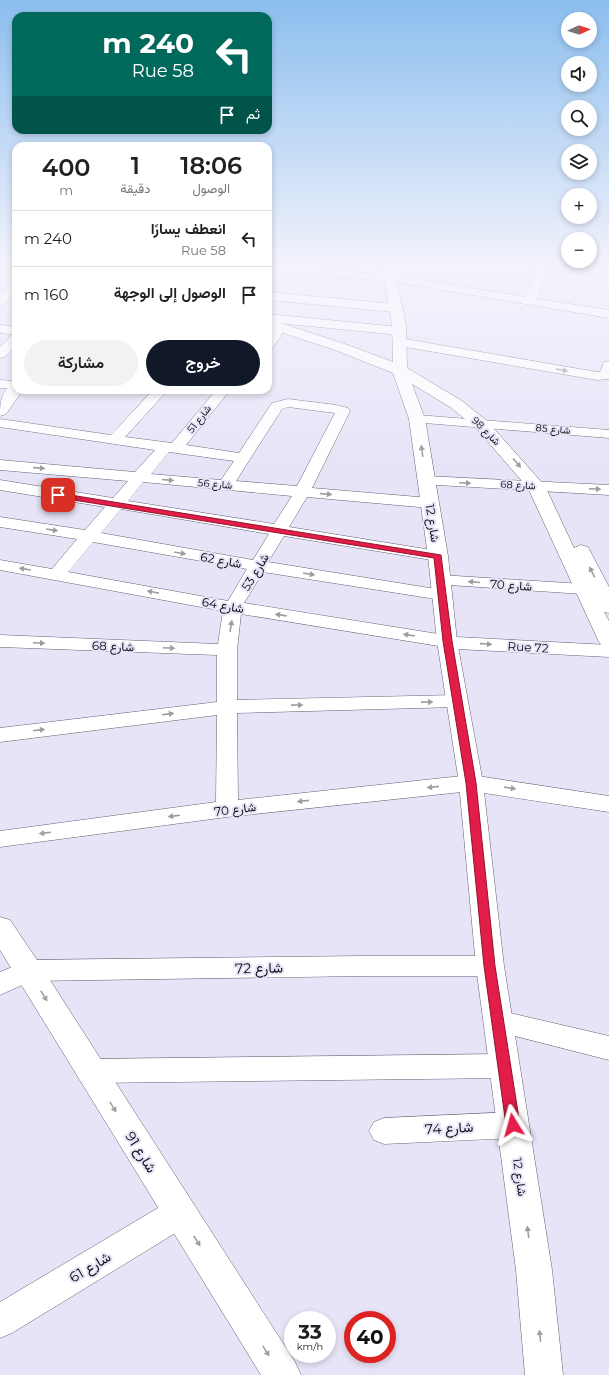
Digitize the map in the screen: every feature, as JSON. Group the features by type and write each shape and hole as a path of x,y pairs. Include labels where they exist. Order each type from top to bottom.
{"street":[{"name":"شارع 98","path":"317,332 399,350 456,404 489,424 542,486 609,607"},
{"path":"317,332 399,350 597,376 606,376 609,365"},
{"name":"شارع 12","path":"397,332 399,350 416,419 428,492 438,556 448,641 471,783 490,966 534,1270 544,1375"},
{"path":"0,354 12,343"},
{"path":"0,354 12,356"},
{"path":"0,384 12,385"},
{"path":"0,411 12,394"},
{"path":"114,440 157,394"},
{"name":"شارع 51","path":"57,574 139,477 170,448 218,394"},
{"name":"شارع 53","path":"227,809 227,650 234,607 302,492 343,411 288,403 277,406 243,458"},
{"path":"416,419 489,424"},
{"path":"0,423 243,458 226,485"},
{"name":"شارع 85","path":"489,424 609,434"},
{"name":"شارع 56","path":"0,465 302,492 428,492"},
{"path":"0,486 438,556"},
{"name":"شارع 98","path":"542,486 583,589 607,633"},
{"name":"شارع 68","path":"428,492 542,486 609,490"},
{"name":"شارع 62","path":"0,522 258,566 441,587"},
{"name":"شارع 64","path":"0,565 57,574 234,607 448,641"},
{"name":"شارع 70","path":"441,587 583,589"},
{"name":"شارع 68","path":"0,641 227,650"},
{"name":"Rue 72","path":"448,641 609,651"},
{"path":"0,735 227,707 457,701"},
{"name":"شارع 70","path":"0,839 227,809 471,783 609,804"},
{"name":"شارع 91","path":"0,928 29,971 179,1213 282,1375"},
{"name":"شارع 72","path":"29,971 363,966 490,966"},
{"path":"0,984 29,971"},
{"path":"497,1020 609,1048"},
{"path":"90,1070 505,1066"},
{"name":"شارع 74","path":"384,1131 513,1125"},
{"name":"شارع 61","path":"0,1321 179,1213"}],"route":[{"path":"58,495 438,556 448,641 471,783 490,966 513,1125"}]}
